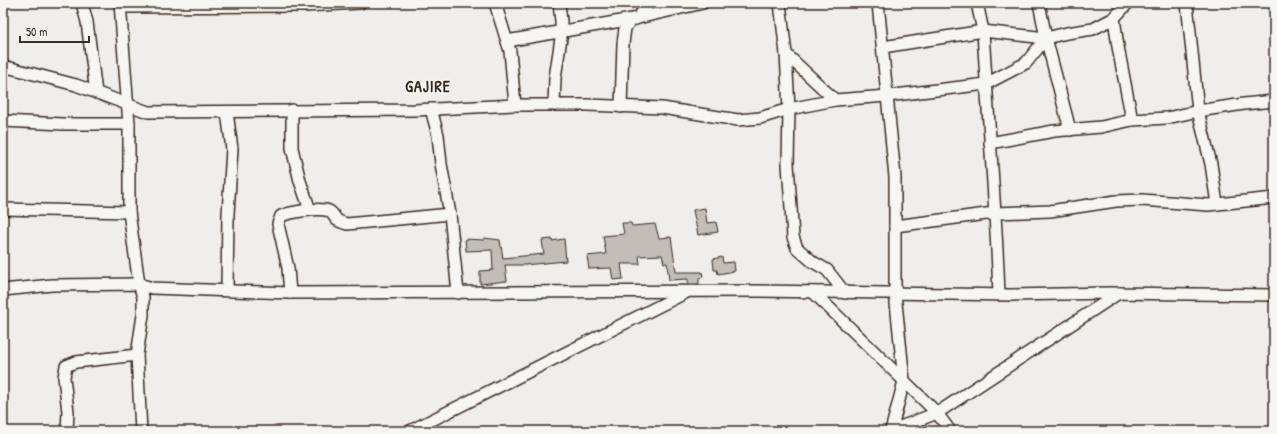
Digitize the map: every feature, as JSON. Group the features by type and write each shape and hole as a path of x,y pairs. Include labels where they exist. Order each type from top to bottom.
{"street":[{"path":"82,3 87,22 96,93"},
{"path":"141,431 137,355 144,297 139,284 129,212 129,124 121,5 360,3"},
{"path":"495,3 510,51 515,104"},
{"path":"554,105 555,78 561,31 559,3"},
{"path":"621,107 622,44 625,28 630,21 638,18 649,3"},
{"path":"507,40 638,18 703,3"},
{"path":"780,3 786,54 789,109 788,164 793,237 797,248 813,262 828,270 845,293"},
{"path":"878,3 894,177 895,293 904,381 891,431"},
{"path":"977,3 983,31 999,295"},
{"path":"1039,3 1046,38 1070,130"},
{"path":"883,47 983,31 1046,38 1093,29 1114,18 1128,3"},
{"path":"1187,3 1198,111 1211,164 1217,204"},
{"path":"1114,18 1132,120"},
{"path":"3,66 47,77 148,112 431,109 515,104 662,108 738,120 760,118 789,109 835,100 887,96 986,84 1026,64 1046,38"},
{"path":"786,54 835,100"},
{"path":"990,143 1054,132 1101,127 1132,120 1167,118 1198,111 1274,101"},
{"path":"431,109 438,135 441,164 450,214 458,293"},
{"path":"292,110 292,148 300,181 310,210"},
{"path":"227,112 232,149 228,214 227,290"},
{"path":"3,121 64,124 129,124"},
{"path":"895,226 994,213 1050,211 1142,200 1208,205 1274,198"},
{"path":"3,209 129,212"},
{"path":"290,293 288,268 278,224 281,216 287,213 310,210 327,210 333,213 338,220 346,224 450,214"},
{"path":"3,290 52,285 139,284 152,288 290,293 813,292 999,295 1119,293 1274,295"},
{"path":"410,431 687,292"},
{"path":"813,292 936,413 950,431"},
{"path":"891,431 936,413 1119,293"},
{"path":"67,431 68,412 64,377 66,366 76,362 137,355"}],"building":[{"path":"705,208 707,223 716,222 718,232 698,235 693,210"},
{"path":"622,223 631,223 632,226 655,224 659,238 671,237 676,272 702,272 703,277 699,278 699,284 688,284 688,279 669,280 667,263 664,263 662,255 639,256 640,264 621,264 623,279 613,280 611,268 589,269 587,256 606,254 603,236 624,234"},
{"path":"484,238 500,240 503,258 544,254 542,240 552,239 552,241 564,239 566,261 524,265 505,265 507,281 480,284 480,271 493,270 492,250 466,251 465,239 484,240"},
{"path":"722,257 723,263 734,262 735,271 718,274 717,270 714,270 713,259"}],"district":[{"name":"GAJIRE","path":"428,86"}]}
